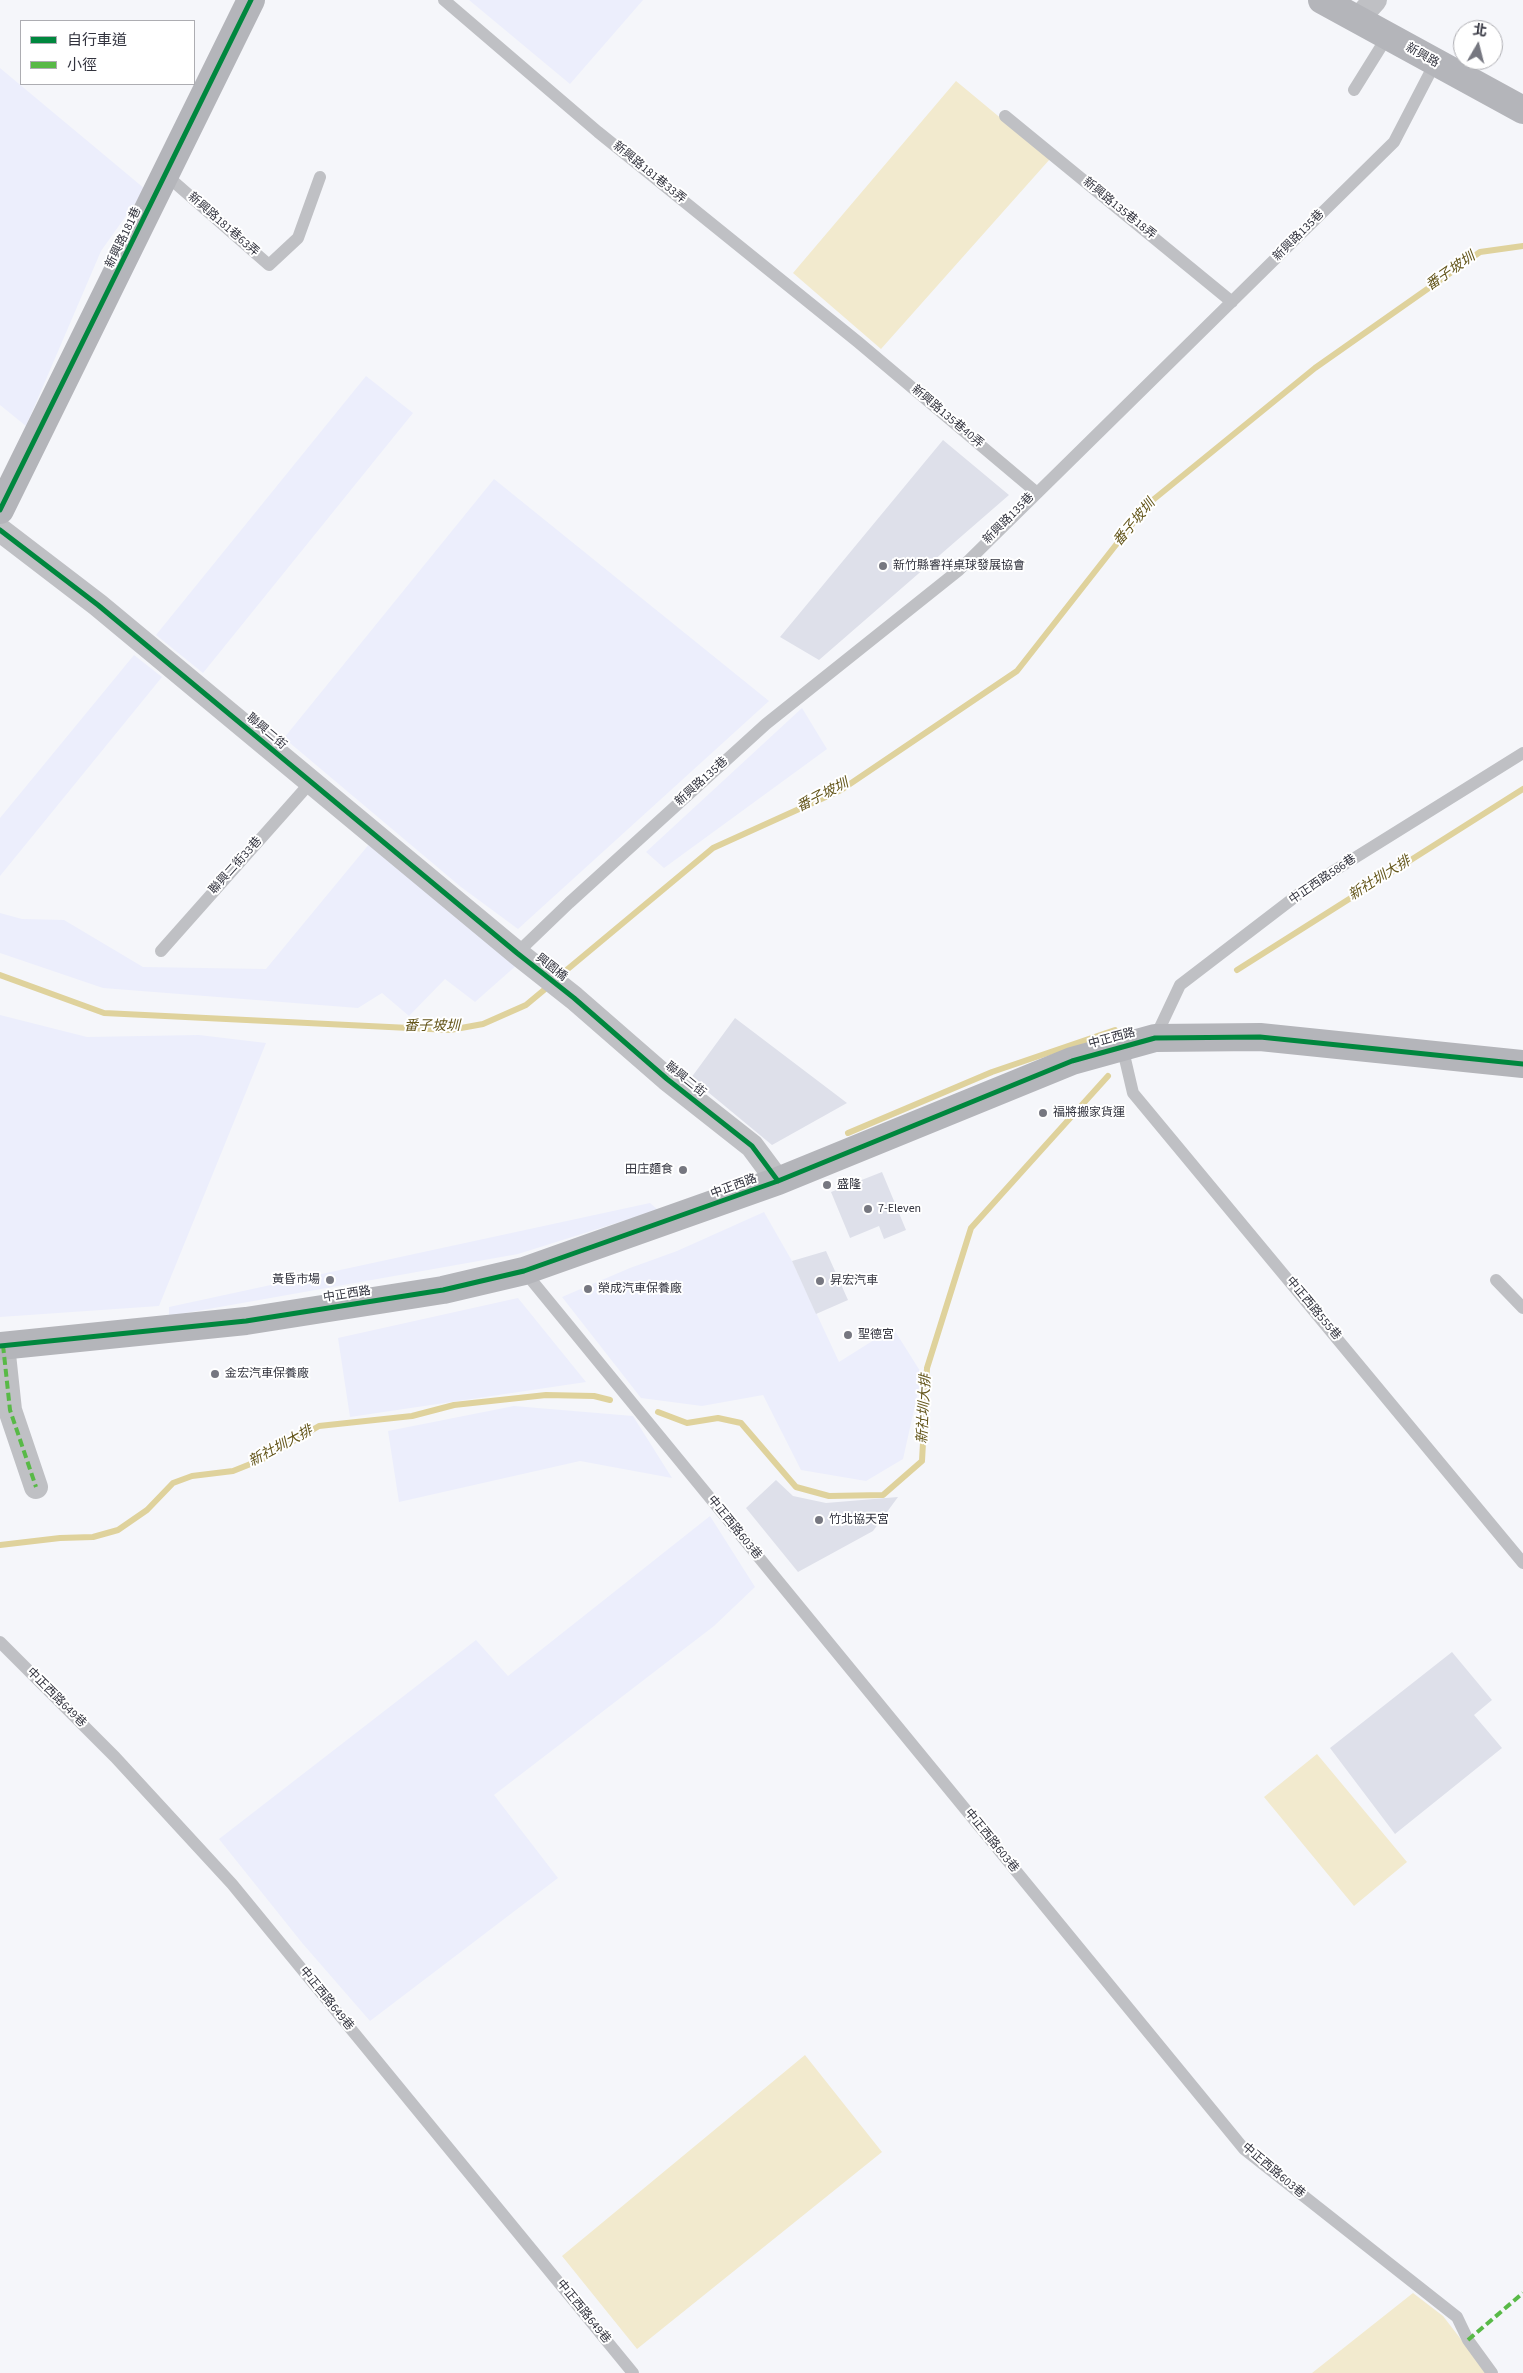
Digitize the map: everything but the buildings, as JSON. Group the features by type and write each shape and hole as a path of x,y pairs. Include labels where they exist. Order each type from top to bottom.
{"main road":[{"name":"新興路181巷","path":"0,510 166,175 250,0"},
{"name":"新興路","path":"1322,0 1366,10 1387,37 1523,110"},
{"name":"中正西路","path":"1,1345 246,1321 443,1290 524,1271 778,1181 1072,1060 1155,1038 1260,1037 1523,1064"}],"street":[{"name":"聯興二街","path":"0,530 98,605 517,953"},
{"name":"興園橋","path":"517,953 574,998"},
{"name":"聯興二街","path":"574,998 667,1079 752,1146 778,1181"},
{"path":"1,1345 10,1410 36,1487"}],"lane":[{"name":"新興路181巷33弄","path":"444,0 598,132 858,342"},
{"path":"1354,90 1387,37"},
{"name":"新興路135巷","path":"517,953 569,903 766,724 959,570 1036,492 1394,142 1435,63"},
{"name":"新興路135巷18弄","path":"1005,116 1232,302"},
{"name":"新興路181巷63弄","path":"166,175 269,265 298,238 320,177"},
{"name":"新興路135巷40弄","path":"858,342 1036,492"},
{"name":"中正西路586巷","path":"1155,1038 1180,985 1308,888 1523,753"},
{"name":"聯興二街33巷","path":"161,951 311,782"},
{"name":"中正西路555巷","path":"1122,1046 1133,1093 1523,1563"},
{"name":"中正西路603巷","path":"524,1271 1244,2149 1456,2317 1468,2340 1492,2373"},
{"path":"1496,1280 1523,1308"},
{"name":"中正西路649巷","path":"0,1642 115,1757 232,1884 633,2373"}],"shaded area":[{"path":"469,0 643,0 570,84"},
{"path":"0,68 145,189 101,251 26,426 0,405"},
{"path":"956,81 1050,159 881,349 793,273"},
{"path":"366,376 413,413 203,673 156,635"},
{"path":"494,479 769,701 518,929 461,887 284,738"},
{"path":"134,655 162,677 0,876 0,818"},
{"path":"802,708 827,749 664,868 646,852"},
{"path":"370,843 518,964 475,1002 445,979 409,1016 382,993 358,1008 103,988 0,953 0,913 22,919 64,920 143,967 266,969"},
{"path":"0,1015 87,1037 199,1035 266,1043 159,1306 0,1317"},
{"name":"黃昏市場","path":"650,1203 658,1210 518,1254 169,1316 169,1307"},
{"path":"764,1212 792,1261 839,1362 893,1328 922,1374 903,1459 866,1481 801,1470 763,1395 702,1406 641,1398 562,1297 630,1268 677,1251"},
{"path":"518,1298 586,1382 350,1417 338,1338"},
{"path":"514,1406 633,1416 672,1478 580,1461 399,1502 388,1431"},
{"path":"710,1516 755,1587 714,1626 494,1795 558,1878 370,2021 303,1944 219,1839 476,1640 508,1676"},
{"path":"1317,1754 1407,1862 1354,1906 1264,1797"},
{"path":"805,2055 882,2152 637,2349 562,2256"},
{"path":"1413,2293 1443,2316 1487,2373 1312,2373"}],"waterway":[{"name":"番子坡圳","path":"557,978 713,848 841,790 1017,671 1148,504 1315,368 1480,252 1523,246"},
{"name":"新社圳大排","path":"1237,970 1523,789"},
{"name":"番子坡圳","path":"0,975 104,1013 450,1030 483,1024 526,1005 550,985"},
{"path":"848,1133 992,1072 1115,1030"},
{"name":"新社圳大排","path":"658,1412 687,1423 718,1418 741,1423 796,1487 829,1496 883,1495 922,1461 927,1368 971,1228 1108,1076"},
{"name":"新社圳大排","path":"0,1545 60,1538 93,1537 118,1530 147,1510 173,1483 192,1476 233,1471 263,1459 319,1426 412,1416 454,1405 546,1395 594,1396 610,1400"}],"marked path":[{"path":"3,1345 10,1410 36,1487"},
{"path":"1468,2340 1523,2293"}],"cycle path":[{"path":"0,510 251,0"},
{"path":"0,530 98,605 517,953 574,998 667,1079 752,1146 778,1181"},
{"path":"0,1346 246,1321 443,1290 524,1271 778,1181 1072,1061 1155,1038 1260,1037 1523,1064"}],"place":[{"name":"新竹縣睿祥桌球發展協會","path":"883,566"},
{"name":"福將搬家貨運","path":"1043,1113"},
{"name":"田庄麵食","path":"683,1170"},
{"name":"盛隆","path":"827,1185"},
{"name":"7-Eleven","path":"868,1209"},
{"name":"黃昏市場","path":"330,1280"},
{"name":"昇宏汽車","path":"820,1281"},
{"name":"榮成汽車保養廠","path":"588,1289"},
{"name":"聖德宮","path":"848,1335"},
{"name":"金宏汽車保養廠","path":"215,1374"},
{"name":"竹北協天宮","path":"819,1520"}]}
